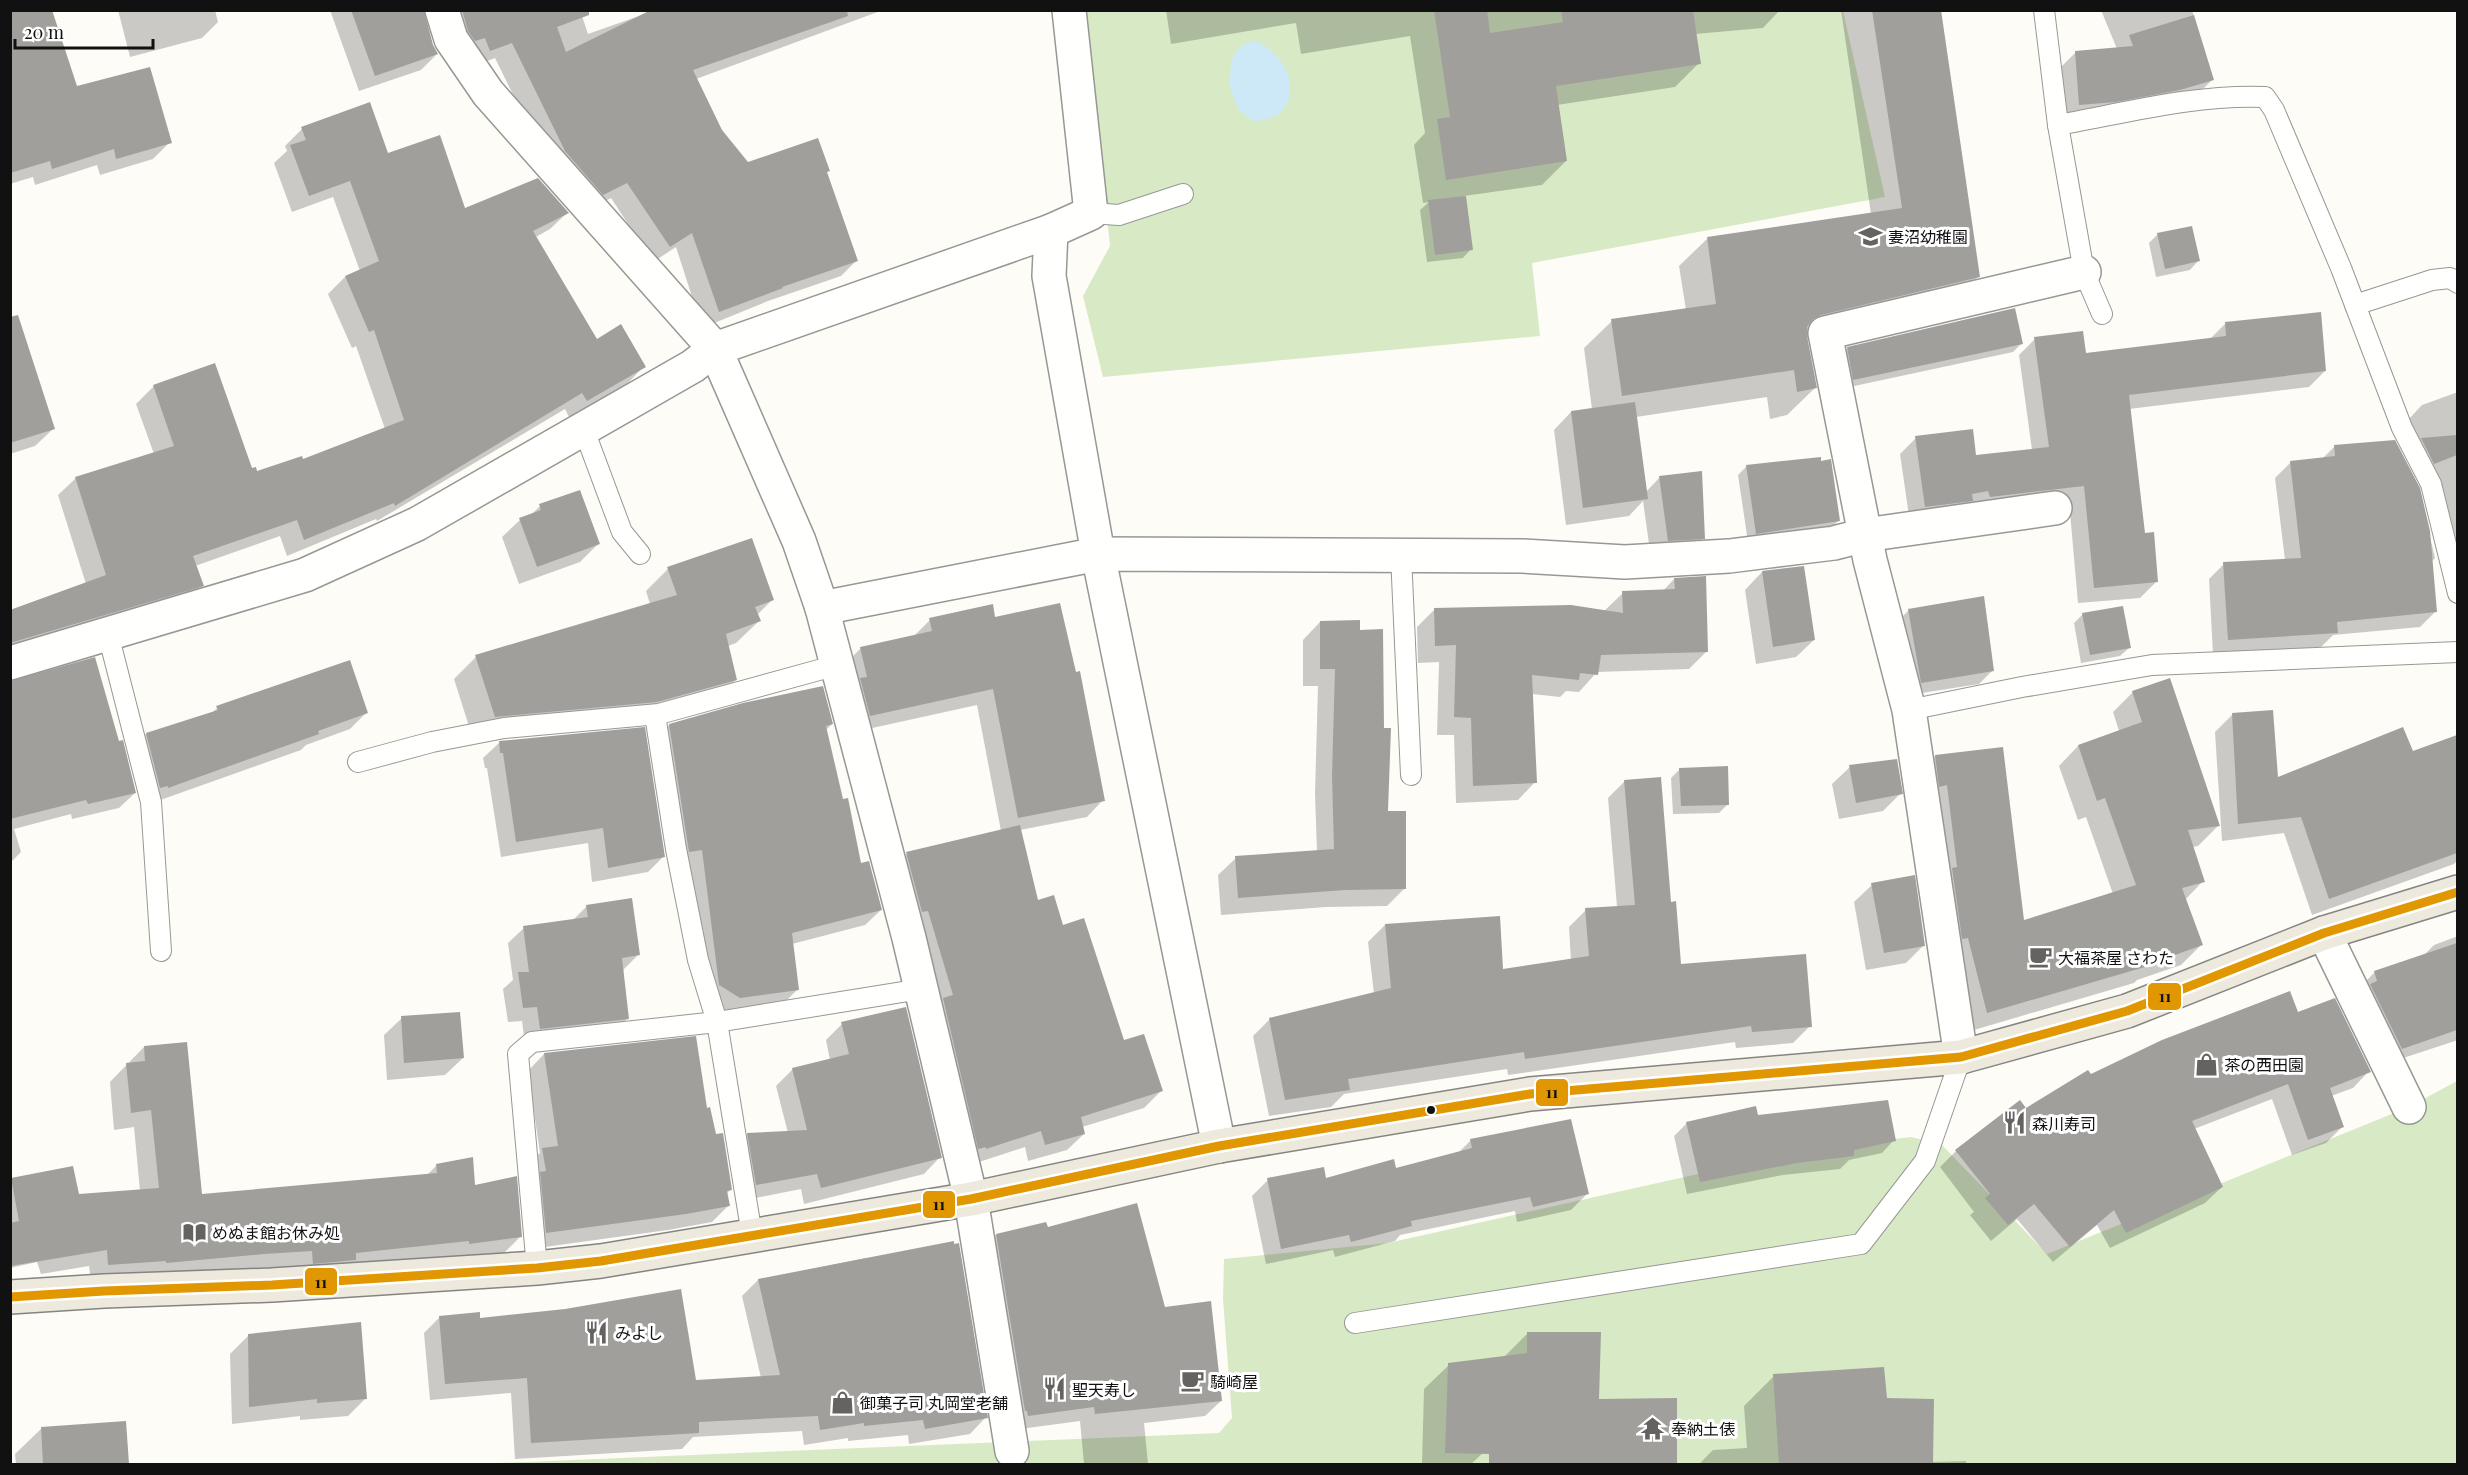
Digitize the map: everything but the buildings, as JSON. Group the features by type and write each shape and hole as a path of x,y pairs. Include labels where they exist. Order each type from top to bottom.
{"main road":[{"path":"10,1298 104,1291 283,1284 537,1268 601,1261 971,1199 1219,1146 1530,1094 1961,1058 2127,1011 2324,933 2457,892"}],"street":[{"path":"442,10 451,39 488,93 715,349 799,541 822,609 837,665 921,989 971,1199 1015,1458"},
{"path":"10,663 305,575 417,524 693,366 715,349 1051,231 1091,213 1069,10"},
{"path":"1051,231 1049,276 1098,554 1219,1146"},
{"path":"1961,1058 1908,710 1865,535 1825,333 2084,272"},
{"path":"822,609 1098,554 1522,556 1625,562 1728,556 1834,543 1865,535 2055,508"},
{"path":"2324,933 2409,1107"}],"lane":[{"path":"2044,10 2058,125 2084,272 2102,314"},
{"path":"2058,125 2147,108 2234,96 2265,97 2274,110 2355,305 2402,428 2431,484 2457,593"},
{"path":"1091,213 1119,215 1184,194"},
{"path":"2355,305 2432,280 2450,278 2457,283"},
{"path":"584,430 622,532 640,554"},
{"path":"1401,555 1411,775"},
{"path":"108,634 151,802 161,951"},
{"path":"1908,710 2022,687 2152,665 2457,652"},
{"path":"358,762 432,742 504,728 655,715 837,665"},
{"path":"655,715 676,849 696,949 717,1022 752,1235"},
{"path":"537,1268 518,1054 532,1042 717,1022 921,989"},
{"path":"1355,1323 1861,1244 1925,1161 1961,1058"}],"green space":[{"path":"1086,11 1843,11 1885,197 1532,263 1540,336 1103,377 1083,296 1110,246"},
{"path":"2457,1081 2457,1464 477,1464 1219,1433 1232,1418 1223,1299 1224,1259 1388,1243 1810,1149 1911,1137 1941,1144 2047,1254 2409,1107"}],"water":[{"path":"1255,41 1274,53 1281,62 1290,82 1290,92 1279,114 1255,122 1238,109 1229,84 1232,58 1242,45"}],"transit line":[{"name":"11","path":"10,1297 272,1285 537,1268 601,1261 971,1199 1219,1146 1530,1094 1961,1057 2127,1011 2324,933 2458,892"}],"place":[{"name":"妻沼幼稚園","path":"1870,236"},
{"name":"大福茶屋 さわた","path":"2040,957"},
{"name":"茶の西田園","path":"2206,1064"},
{"name":"森川寿司","path":"2014,1123"},
{"name":"めぬま館お休み処","path":"194,1232"},
{"name":"みよし","path":"597,1332"},
{"name":"騎崎屋","path":"1192,1381"},
{"name":"聖天寿し","path":"1054,1389"},
{"name":"御菓子司 丸岡堂老舗","path":"842,1402"},
{"name":"奉納土俵","path":"1653,1428"}]}
